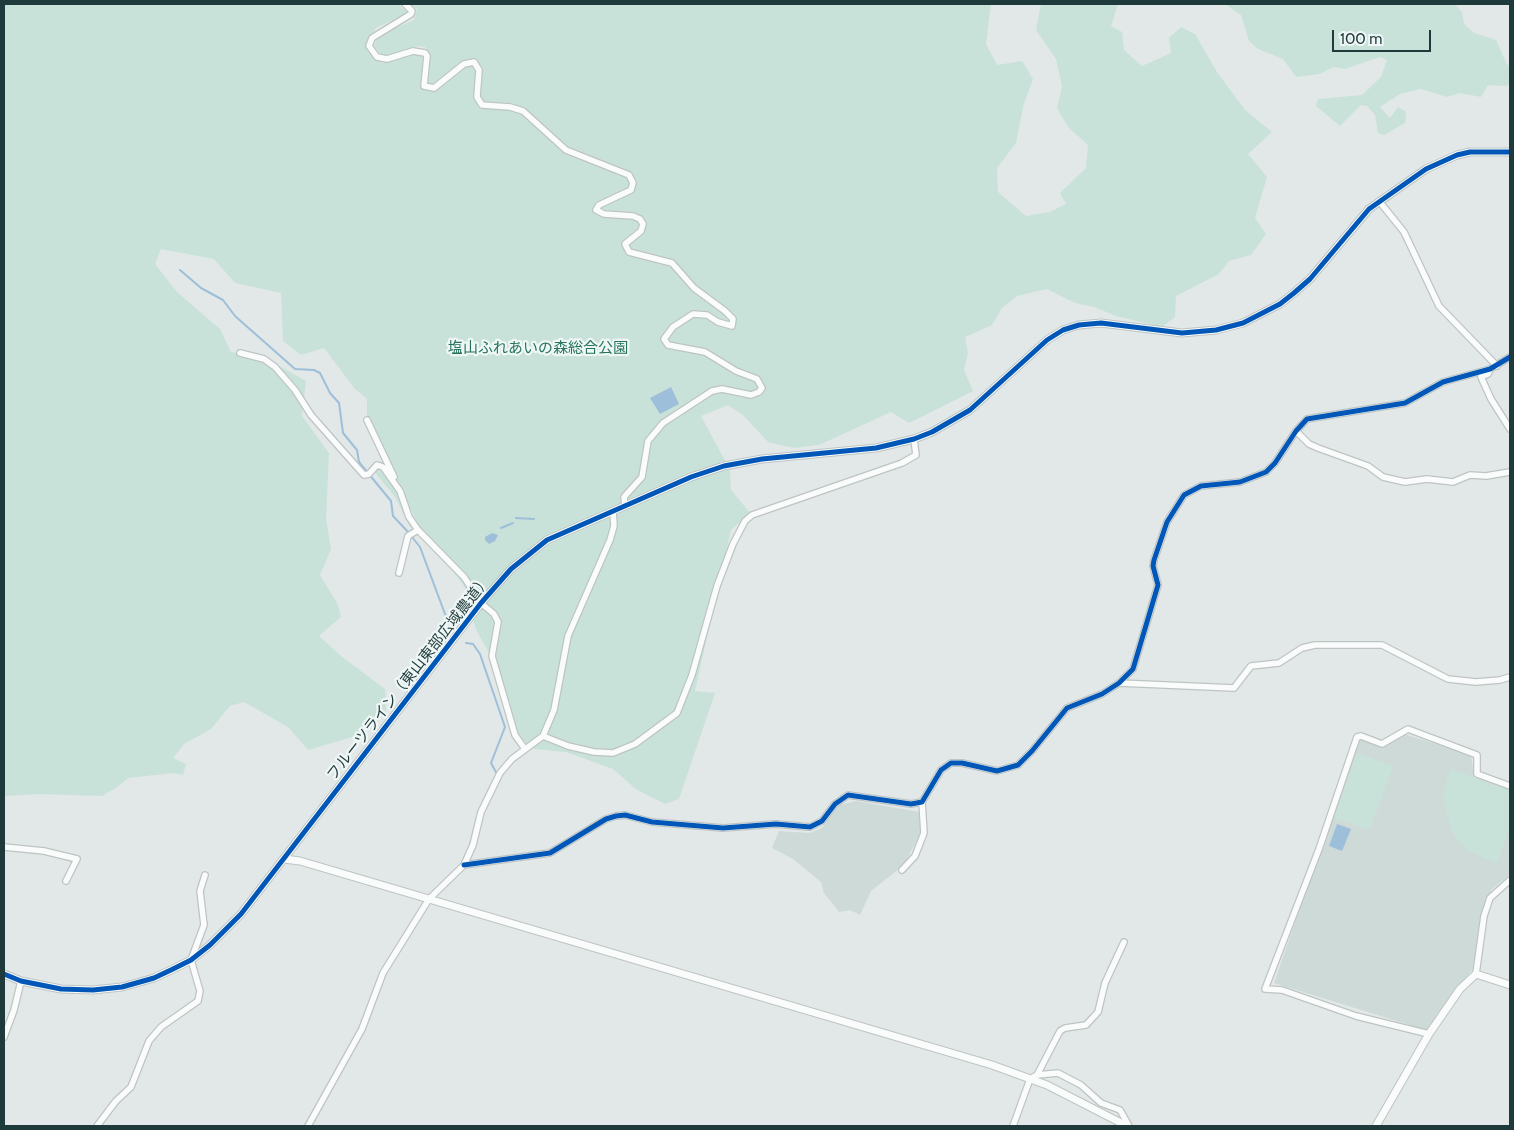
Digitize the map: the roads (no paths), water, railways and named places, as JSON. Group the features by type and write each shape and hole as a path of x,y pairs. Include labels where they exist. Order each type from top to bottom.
{"street":[{"path":"406,4 412,11 411,14 372,38 369,46 377,57 387,59 413,51 425,53 427,56 424,86 434,88 464,64 474,62 480,70 477,97 482,105 510,107 523,111 566,150 629,175 633,183 631,190 599,205 596,210 604,214 633,216 640,219 644,224 641,231 625,244 629,252 672,263 694,288 726,311 733,319 732,326 718,322 707,315 693,314 673,327 664,339 668,345 705,352 736,371 757,379 762,388 751,396 722,389 712,390 663,423 648,441 642,477 624,497 625,506"},
{"path":"1497,366 1439,306 1404,232 1381,200 1426,170 1457,154 1470,152 1510,152"},
{"name":"フルーツライン（東山東部広域農道）","path":"4,974 21,981 61,989 106,989 154,978 191,960 215,941 236,920 481,603 511,569 537,547 557,535 690,477 724,466 762,459 876,448 914,439 932,432 970,410 1047,340 1063,330 1079,325 1101,324 1182,333 1198,332 1243,323 1264,314 1280,304 1310,279 1360,219 1381,200"},
{"path":"240,353 264,360 275,367 295,390 311,415 352,459 357,469 364,474 371,472 377,465 383,467 400,490"},
{"path":"902,870 915,856 924,833 922,802 946,766 962,763 997,771 1018,765 1067,708 1102,694 1129,674 1136,661 1158,585 1153,566 1154,560 1167,522 1179,501 1189,491 1201,486 1240,482 1266,472 1275,463 1301,423 1310,418 1405,403 1455,377 1490,369 1510,357"},
{"path":"1490,369 1488,374 1481,378 1491,399 1510,429"},
{"path":"367,420 400,490 409,517 417,530 464,578 481,603 494,614 498,622 492,656 515,735 525,750"},
{"path":"1296,431 1309,444 1368,466 1383,477 1405,482 1427,478 1453,482 1470,475 1510,472"},
{"path":"543,736 568,746 594,752 613,753 635,744 677,713 692,675 717,586 733,544 746,521 752,515 902,464 916,455 914,439"},
{"path":"308,1126 362,1029 382,973 429,899 464,865 473,846 481,812 492,787 512,759 543,736 554,710 568,636 610,540 614,526 613,511"},
{"path":"399,573 408,536 417,530"},
{"path":"1119,683 1234,688 1251,666 1279,663 1302,648 1324,644 1382,644 1448,679 1476,682 1500,680 1510,677"},
{"path":"1429,1034 1356,1016 1282,990 1265,989 1319,849 1357,737 1361,736 1382,744 1408,729 1477,754 1477,774 1510,786"},
{"path":"464,865 550,853 606,819 616,816 625,815 652,822 723,828 776,824 810,827 822,821 835,804 848,795 911,804 922,802"},
{"path":"4,847 44,851 76,859 66,881"},
{"path":"284,859 429,899 992,1065 1048,1086 1128,1126"},
{"path":"97,1126 116,1101 131,1087 149,1041 161,1027 198,1001 200,991 191,960 204,926 200,891 205,875"},
{"path":"1376,1126 1429,1034 1450,1003 1476,974 1484,916 1490,898 1510,880"},
{"path":"1013,1126 1030,1080 1037,1075 1060,1031 1065,1028 1086,1025 1098,1012 1105,983 1124,942"},
{"path":"1476,974 1510,985"},
{"path":"4,1037 14,1010 21,981"},
{"path":"1037,1075 1058,1073 1081,1085 1101,1103 1120,1110 1128,1126"}],"water":[{"path":"671,387 679,404 660,414 650,398"},
{"path":"492,533 498,535 495,541 489,544 485,537"},
{"path":"1337,824 1351,829 1342,851 1329,846"}],"waterway":[{"path":"180,270 201,288 223,300 235,316 295,369 314,370 320,373 330,393 339,403 343,433 357,450 359,462 391,501 393,516 409,533"},
{"path":"516,518 534,519"},
{"path":"501,528 513,523"},
{"path":"412,537 420,547 448,622"},
{"path":"466,643 473,644 480,654 505,727 491,763 497,774"}],"park label":[{"name":"塩山ふれあいの森総合公園","path":"538,349"}]}
